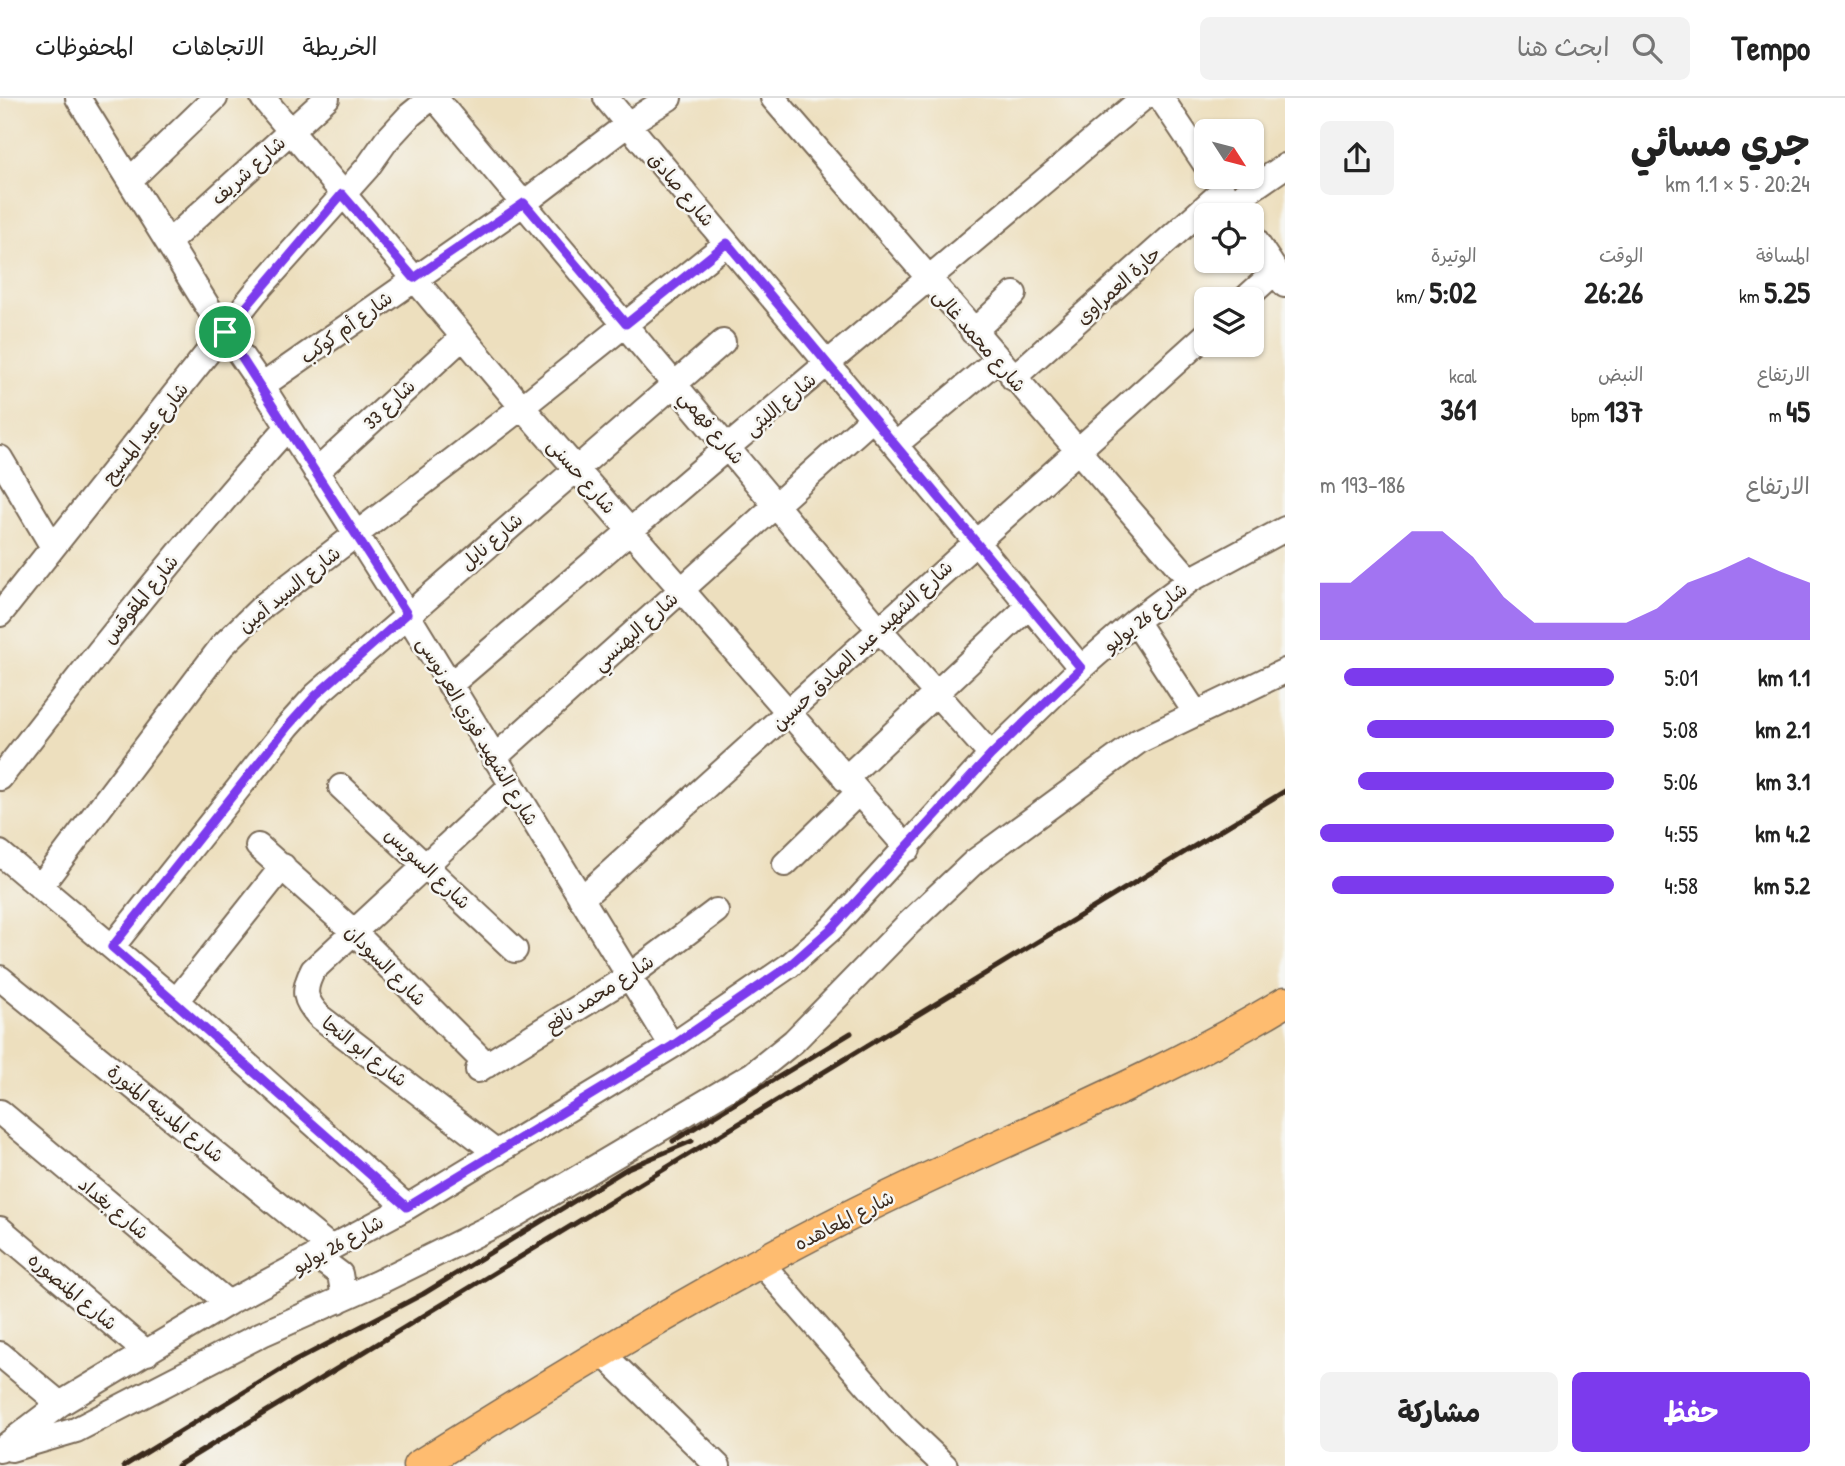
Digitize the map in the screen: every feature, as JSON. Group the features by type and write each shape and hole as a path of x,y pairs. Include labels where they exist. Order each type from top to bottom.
{"main road":[{"name":"شارع المعاهده","path":"418,1466 601,1352 844,1218 1168,1064 1285,1002"}],"street":[{"name":"شارع الشهيد فوزي العرنوسى","path":"78,98 407,614 672,1046"},
{"path":"130,180 215,98"},
{"name":"شارع حسنى","path":"264,98 522,407 787,714 908,849"},
{"name":"شارع شريف","path":"170,242 327,98"},
{"name":"شارع عبد المسيح","path":"3,601 53,547 225,332 342,194 410,115 433,98"},
{"name":"شارع فهمي","path":"433,98 626,324 879,629 991,755"},
{"name":"شارع صادق","path":"606,98 1081,668"},
{"name":"شارع أم كوكب","path":"262,386 524,203 628,124 669,98"},
{"name":"شارع محمد غالى","path":"773,98 1190,580"},
{"name":"شارع الليثى","path":"450,685 1143,98"},
{"path":"1161,98 1194,147"},
{"name":"حارة العمراوى","path":"1013,378 1226,196 1285,166"},
{"name":"شارع السيد أمين","path":"40,887 222,646 264,605 522,407 727,243"},
{"path":"1264,254 1280,278 1264,288"},
{"path":"973,332 1014,294"},
{"name":"شارع 33","path":"316,472 463,337"},
{"name":"شارع نايل","path":"112,947 288,726 316,695 723,342"},
{"name":"شارع الشهيد عبد الصادق حسين","path":"581,899 1194,346"},
{"path":"895,445 997,360"},
{"name":"شارع البهنسي","path":"494,758 775,503 873,418"},
{"name":"شارع المقوقس","path":"0,778 124,618 208,516 288,427"},
{"path":"0,458 53,547"},
{"name":"شارع 26 يوليو","path":"0,1452 60,1404 228,1303 407,1207 497,1153 672,1046 790,965 832,928 908,849 991,755 1081,668 1135,621 1190,580 1285,528"},
{"path":"785,864 934,693 1029,606"},
{"path":"1135,621 1195,712"},
{"name":"شارع 26 يوليو","path":"0,1452 76,1430 261,1334 338,1301 515,1215 753,1074 793,1041 909,923 974,862 1139,741 1285,671"},
{"name":"شارع ابو النجا","path":"497,1153 307,1004 305,984 313,970 511,786"},
{"name":"شارع السويس","path":"341,787 516,950"},
{"name":"شارع السودان","path":"258,846 284,866 354,932 482,1067"},
{"path":"0,853 176,1001 407,1207"},
{"path":"176,1001 284,866"},
{"name":"شارع محمد نافع","path":"482,1067 628,977 716,911"},
{"name":"شارع المدينه المنورة","path":"0,978 324,1252 340,1274 342,1292 338,1301"},
{"name":"شارع بغداد","path":"0,1112 228,1303"},
{"name":"شارع المنصوره","path":"0,1229 147,1353"},
{"path":"761,1263 904,1427 945,1466"},
{"path":"601,1352 718,1466"},
{"path":"0,1354 60,1404"}],"railway":[{"path":"177,1466 1285,791"},
{"path":"673,1141 851,1033"},
{"path":"124,1466 295,1361 423,1294 628,1168 692,1141"}],"route":[{"path":"342,194 414,278 524,203 626,324 727,243 1081,668 991,755 908,849 832,928 790,965 672,1046 407,1207 112,947 288,726 316,695 407,614 225,332 255,293 342,194"}]}
